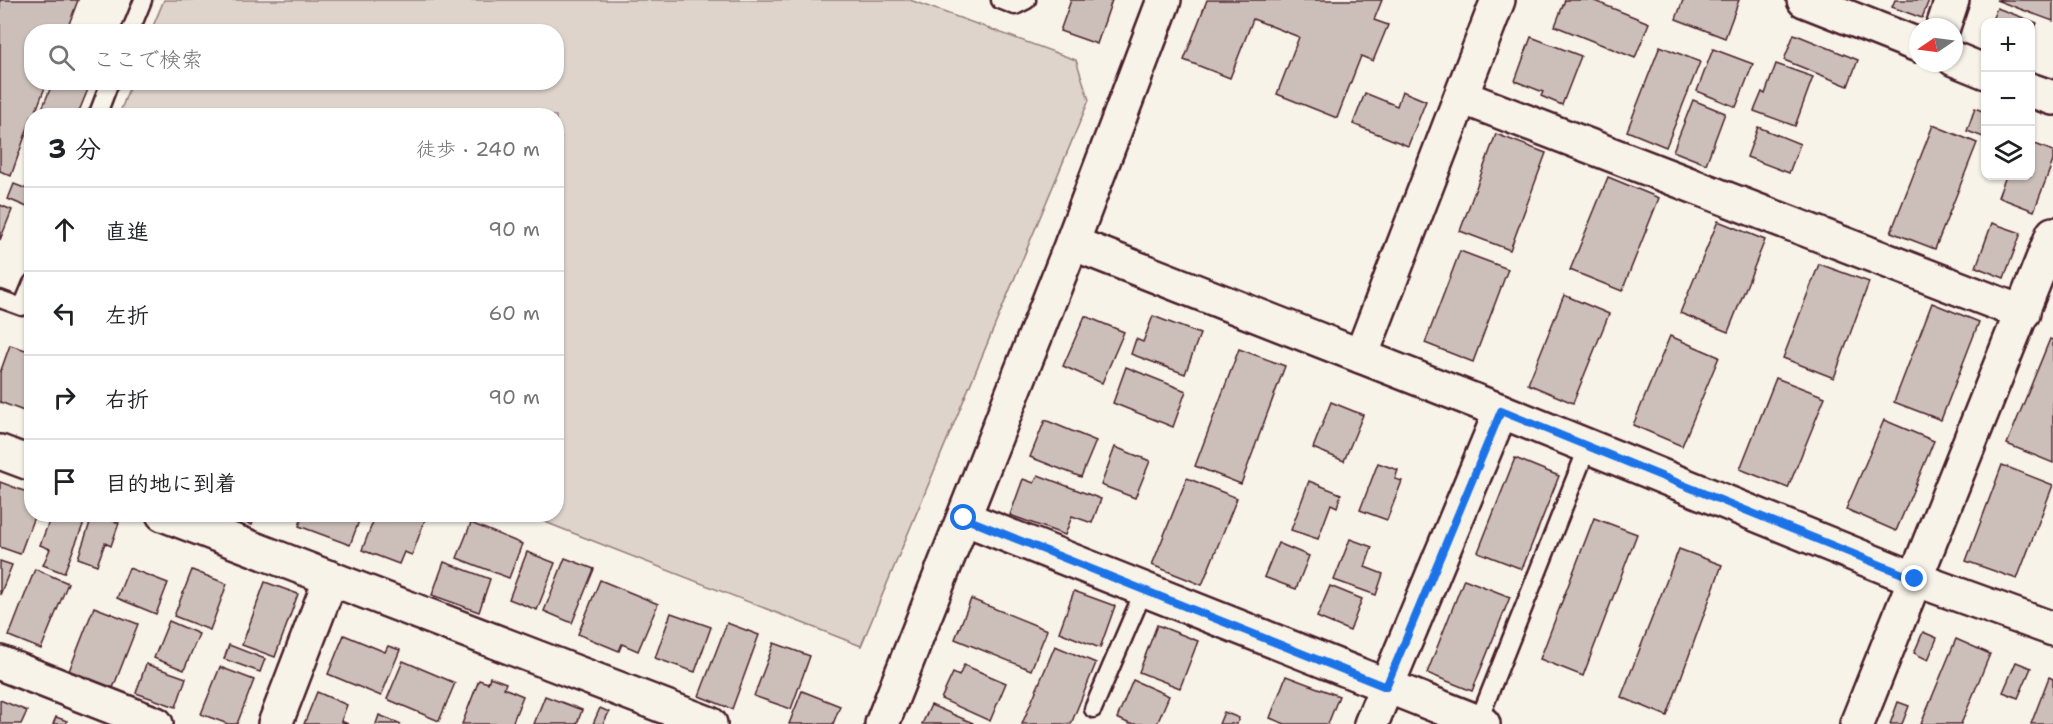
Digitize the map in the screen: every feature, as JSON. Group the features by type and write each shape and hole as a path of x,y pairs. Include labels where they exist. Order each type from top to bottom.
{"street":[{"path":"882,724 1072,243 1164,0"},
{"path":"1361,356 1498,0"},
{"path":"1804,0 1909,41"},
{"path":"1945,18 1952,0"},
{"path":"1963,63 1981,70"},
{"path":"2035,91 2053,98"},
{"path":"1462,97 2023,313"},
{"path":"1857,724 2053,234"},
{"path":"1072,243 1501,411 1915,579 2053,629"},
{"path":"1371,724 1501,411"},
{"path":"0,452 24,461"},
{"path":"964,518 1480,723"},
{"path":"184,522 710,724"},
{"path":"275,724 331,578"},
{"path":"0,663 156,724"}],"lane":[{"path":"133,24 142,0"},
{"path":"1000,0 1015,6 1027,0"},
{"path":"100,108 107,90"},
{"path":"0,299 22,307 24,302"},
{"path":"1480,723 1588,446"},
{"path":"1093,709 1144,590"}],"shaded area":[{"path":"164,0 910,0 1076,60 1089,100 861,646 545,522 564,522 564,108 122,108 128,90 564,90 564,24 154,24"}],"building":[{"path":"0,0 78,0 69,24 24,24 24,90 44,90 37,108 24,108 24,139 11,176 0,171"},
{"path":"1071,0 1112,0 1097,44 1060,31"},
{"path":"1207,0 1382,0 1374,20 1388,25 1373,61 1361,56 1337,118 1277,94 1299,37 1253,19 1230,78 1184,60"},
{"path":"1565,0 1592,0 1649,23 1635,58 1555,26"},
{"path":"1683,0 1739,0 1725,38 1676,19"},
{"path":"1895,0 1929,0 1922,18 1892,7"},
{"path":"1996,0 2053,0 2053,21"},
{"path":"1997,8 2024,18 1993,18"},
{"path":"1794,34 1858,60 1848,86 1784,60"},
{"path":"1531,37 1581,56 1562,105 1541,96 1543,92 1515,81"},
{"path":"1660,46 1700,62 1666,147 1627,131"},
{"path":"1713,49 1753,64 1736,107 1697,91"},
{"path":"1776,64 1813,77 1795,126 1754,111 1762,92 1765,94"},
{"path":"50,90 88,90 80,108 42,108"},
{"path":"1402,91 1426,101 1408,146 1353,124 1365,93 1397,106"},
{"path":"1693,100 1725,113 1706,164 1673,151"},
{"path":"1975,108 1981,111 1981,136 1967,131"},
{"path":"1933,125 1977,143 1935,249 1891,232"},
{"path":"1758,127 1800,144 1789,173 1747,157"},
{"path":"1496,134 1546,153 1510,250 1460,231"},
{"path":"2035,144 2053,151 2053,161 2034,211 1998,197 2004,180 2035,180"},
{"path":"1608,177 1659,198 1622,291 1570,270"},
{"path":"14,184 24,188 24,206 8,199"},
{"path":"0,205 12,210 0,240"},
{"path":"1718,221 1765,240 1728,332 1680,313"},
{"path":"1992,223 2021,233 2004,278 1976,267"},
{"path":"1460,251 1508,269 1473,362 1425,343"},
{"path":"1819,264 1869,282 1834,378 1783,358"},
{"path":"1564,295 1609,314 1573,403 1528,384"},
{"path":"1932,303 1979,322 1941,420 1894,402"},
{"path":"1085,316 1124,332 1102,383 1063,366"},
{"path":"1153,316 1200,334 1185,374 1131,354 1136,339 1143,342"},
{"path":"1670,336 1719,357 1682,446 1633,425"},
{"path":"2050,339 2053,340 2053,463 2007,444"},
{"path":"10,345 24,349 24,411 0,402 0,373"},
{"path":"1239,349 1285,366 1241,484 1195,466"},
{"path":"1126,367 1186,391 1173,427 1113,403"},
{"path":"1776,378 1825,397 1788,488 1740,469"},
{"path":"1331,402 1363,415 1344,461 1313,448"},
{"path":"1045,420 1096,441 1081,477 1030,457"},
{"path":"1884,420 1934,441 1896,531 1846,509"},
{"path":"1115,447 1150,461 1135,498 1101,485"},
{"path":"1515,458 1559,476 1522,569 1478,552"},
{"path":"1378,463 1398,470 1395,479 1402,481 1387,520 1360,510"},
{"path":"2002,465 2053,485 2017,579 1966,561"},
{"path":"1038,475 1101,499 1092,523 1072,516 1065,535 1010,515 1023,479 1034,483"},
{"path":"1187,478 1237,498 1202,585 1152,565"},
{"path":"1309,481 1341,494 1337,507 1331,504 1318,539 1291,530"},
{"path":"0,482 24,491 24,522 32,522 20,554 0,547"},
{"path":"1594,518 1637,534 1583,676 1540,659"},
{"path":"49,522 84,522 64,573 43,565 50,549 40,545"},
{"path":"90,522 119,523 111,546 105,543 97,565 78,558"},
{"path":"300,522 359,522 350,545 299,526"},
{"path":"373,522 424,522 412,555 404,552 399,564 362,550"},
{"path":"471,523 522,544 509,578 457,558"},
{"path":"1350,539 1372,547 1365,567 1383,574 1376,595 1334,580"},
{"path":"1278,543 1309,556 1296,589 1264,577"},
{"path":"1679,549 1722,565 1667,716 1621,697"},
{"path":"527,552 555,563 537,610 509,599"},
{"path":"565,558 594,569 572,623 544,611"},
{"path":"0,561 12,565 0,595"},
{"path":"444,562 490,579 479,612 432,595"},
{"path":"129,568 168,583 156,614 117,598"},
{"path":"35,569 68,583 41,649 9,636"},
{"path":"192,570 227,584 210,630 174,616"},
{"path":"1464,579 1510,597 1472,691 1427,673"},
{"path":"600,580 658,604 638,651 622,644 619,651 578,634"},
{"path":"265,582 298,594 275,657 242,645"},
{"path":"1330,586 1362,599 1350,631 1317,617"},
{"path":"1074,591 1115,606 1100,648 1059,632"},
{"path":"971,599 1047,630 1031,670 955,639"},
{"path":"94,607 138,624 113,688 69,671"},
{"path":"671,613 711,627 695,672 655,658"},
{"path":"169,621 199,634 184,670 154,658"},
{"path":"727,623 759,635 732,709 699,696"},
{"path":"1157,625 1198,641 1180,688 1139,672"},
{"path":"1923,632 1937,638 1928,660 1914,653"},
{"path":"344,635 385,652 388,646 400,650 381,696 328,674"},
{"path":"1956,639 1990,654 1961,724 1921,724"},
{"path":"774,643 810,656 791,709 754,696"},
{"path":"229,645 265,659 260,672 224,659"},
{"path":"1055,646 1096,663 1071,724 1022,724"},
{"path":"403,661 455,683 439,721 387,699"},
{"path":"2016,662 2031,668 2018,698 2003,692"},
{"path":"146,664 186,678 176,707 136,693"},
{"path":"964,665 1006,683 990,721 941,699 953,673 959,676"},
{"path":"220,667 254,680 237,724 228,724 201,714"},
{"path":"1286,676 1339,696 1328,724 1285,724 1270,718"},
{"path":"490,677 506,683 504,688 523,696 512,724 462,724 479,680 488,683"},
{"path":"2049,677 2053,679 2053,724 2031,724"},
{"path":"1133,680 1169,696 1157,724 1130,724 1117,718"},
{"path":"802,691 840,706 833,724 789,724"},
{"path":"317,692 347,705 341,721 348,724 304,724"},
{"path":"545,696 582,710 577,724 534,724"},
{"path":"0,700 27,711 21,724 0,724"},
{"path":"1898,702 1909,706 1902,724 1890,724"},
{"path":"931,705 973,723 973,724 922,724"},
{"path":"600,708 609,712 603,724 593,724"},
{"path":"1224,712 1239,718 1237,724 1219,724"},
{"path":"379,715 401,724 376,724"},
{"path":"56,717 67,721 66,724 53,724"}],"route":[{"path":"964,518 1386,687 1501,411 1915,579"}]}
